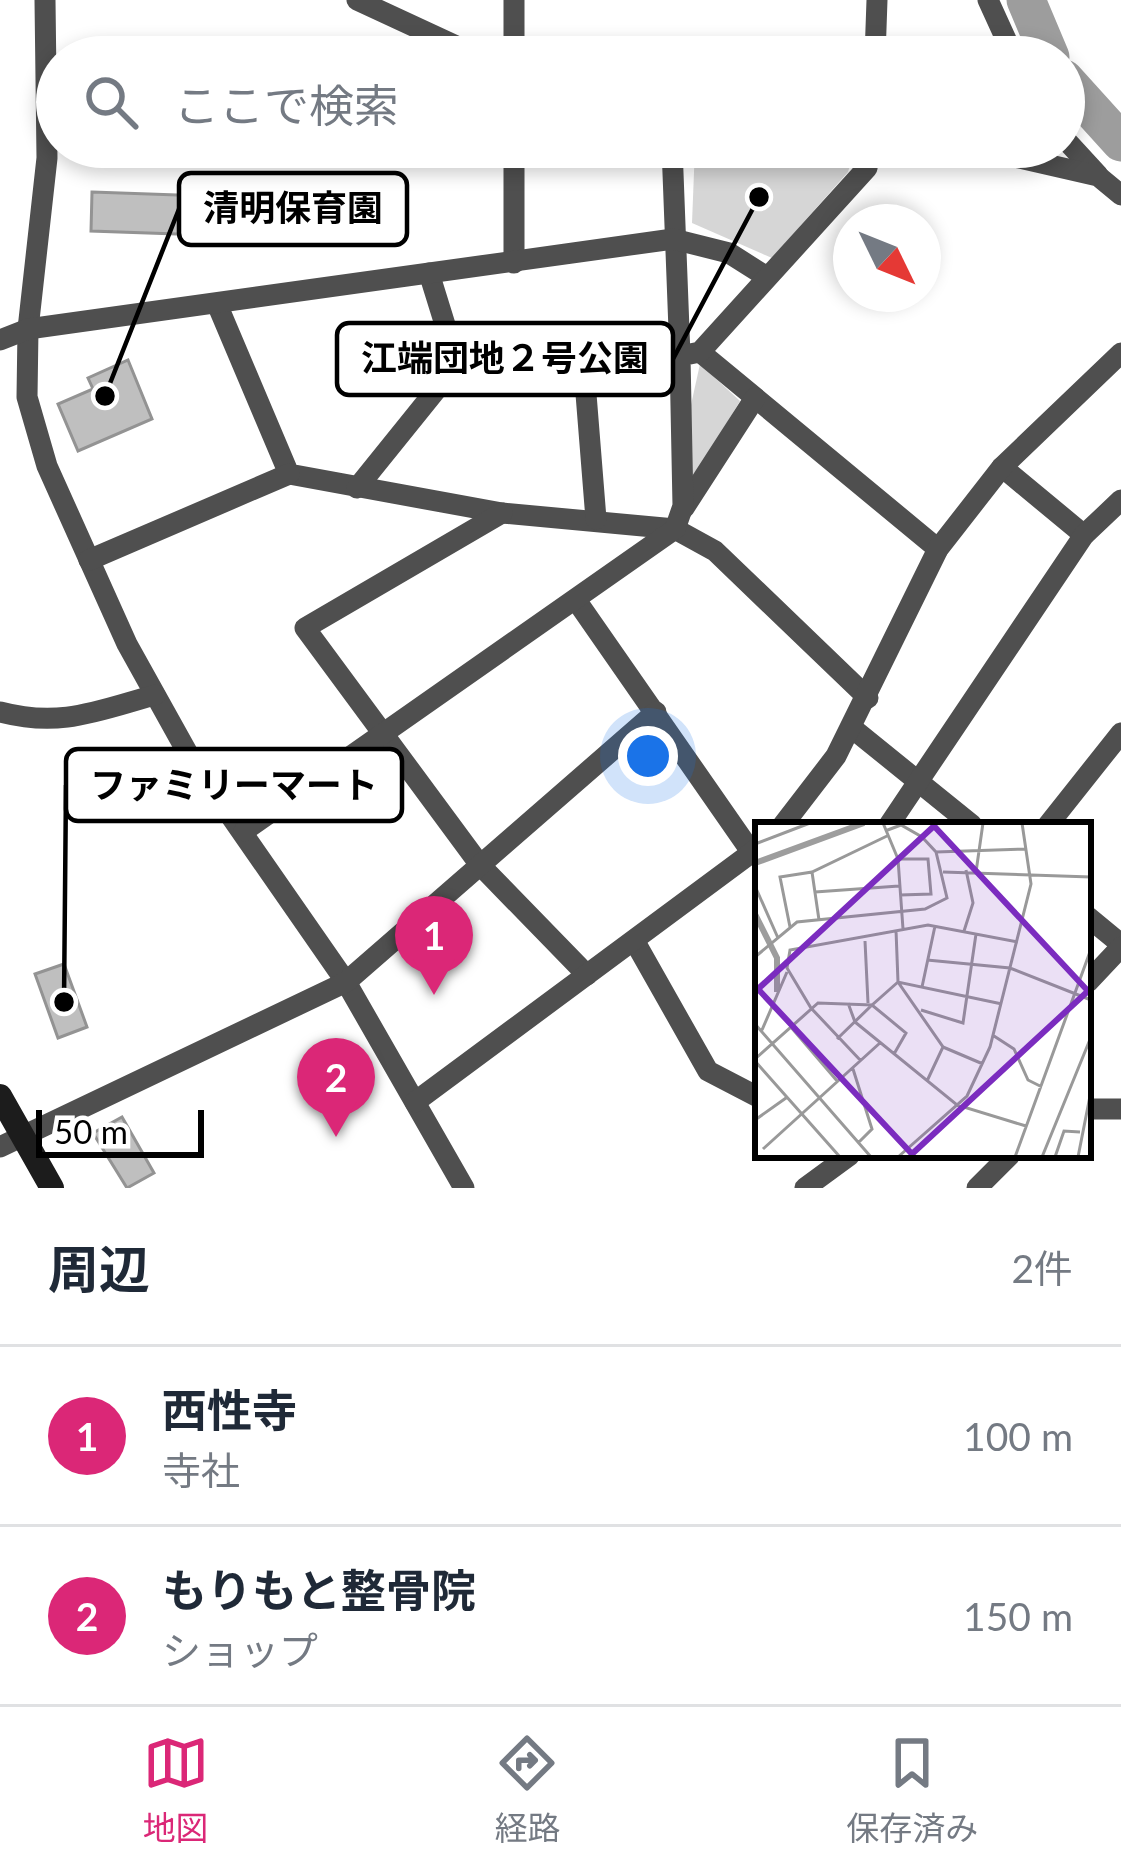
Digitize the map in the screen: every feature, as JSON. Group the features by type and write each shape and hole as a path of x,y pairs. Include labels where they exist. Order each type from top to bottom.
{"main road":[{"path":"0,1096 11,1142 52,1188"}],"street":[{"path":"45,0 45,36"},
{"path":"357,0 435,36"},
{"path":"514,0 514,36"},
{"path":"876,36 877,0"},
{"path":"988,0 1004,36"},
{"path":"1085,161 1121,195"},
{"path":"46,168 28,329 27,397 47,466 190,759 346,982 464,1188"},
{"path":"514,168 514,263"},
{"path":"672,168 673,239 690,354 678,520"},
{"path":"429,273 464,386 690,354 867,168"},
{"path":"1063,168 1098,176"},
{"path":"0,340 28,329 673,239 729,253 767,277"},
{"path":"217,304 289,474"},
{"path":"785,822 852,728 938,549 1002,467 1121,352"},
{"path":"690,354 755,398 938,549"},
{"path":"357,488 457,364"},
{"path":"584,369 596,519"},
{"path":"244,831 576,600 678,520 755,398"},
{"path":"1002,467 1084,535"},
{"path":"89,560 289,474 502,513 678,520 868,698"},
{"path":"891,822 1084,535 1121,500"},
{"path":"502,513 305,628 481,865 586,975"},
{"path":"415,1102 755,850 576,600"},
{"path":"0,712 39,722 67,719 155,694"},
{"path":"11,1142 346,982 656,712"},
{"path":"852,728 969,822"},
{"path":"1050,822 1121,733"},
{"path":"1091,920 1121,946 1091,979"},
{"path":"635,942 708,1071 755,1095"},
{"path":"808,1187 845,1158"},
{"path":"977,1188 1007,1158"}],"shaded area":[{"path":"694,168 849,168 772,258 692,223"},
{"path":"700,364 740,401 687,489 687,423"}],"building":[{"path":"92,192 323,200 322,239 91,231"},
{"path":"128,360 152,419 78,451 58,404 93,389 88,378"},
{"path":"64,964 87,1027 58,1038 35,974"},
{"path":"122,1117 154,1173 127,1188 93,1133"}],"waterway":[{"path":"1026,0 1041,36"},
{"path":"1085,102 1121,142"}],"place":[{"name":"江端団地２号公園","path":"759,197"},
{"name":"清明保育園","path":"105,396"},
{"name":"西性寺","path":"434,995"},
{"name":"ファミリーマート","path":"64,1002"},
{"name":"もりもと整骨院","path":"336,1137"}]}
